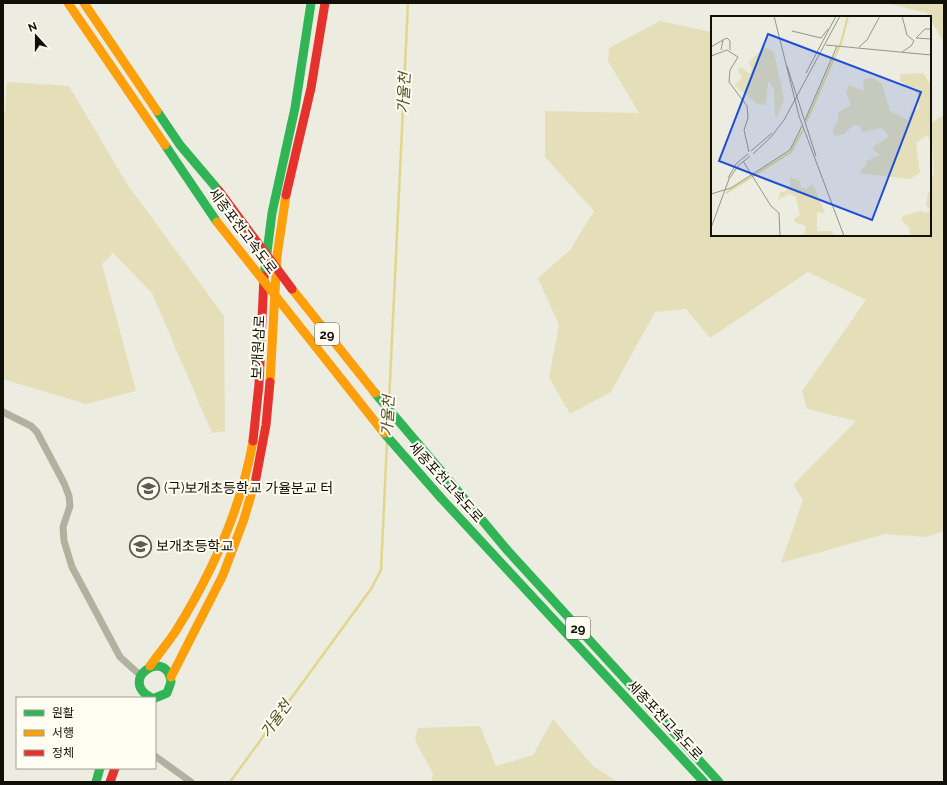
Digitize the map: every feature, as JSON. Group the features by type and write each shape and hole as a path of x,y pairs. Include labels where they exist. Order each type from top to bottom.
{"main road":[{"name":"세종포천고속도로","path":"68,3 218,222 371,419 441,498 704,782"},
{"name":"세종포천고속도로","path":"84,3 180,145 219,192 287,283 353,367 515,559 670,726 718,782"},
{"name":"보개원삼로","path":"150,666 175,631 220,550 243,490 254,437 259,392 261,319 270,226 293,115 311,3"},
{"name":"보개원삼로","path":"171,677 179,656 210,602 232,553 259,467 266,435 269,405 273,323 281,223 313,80 325,3"},
{"path":"136,697 140,689 140,675 150,666 155,666 165,669 171,677 172,682 168,692 156,698"},
{"path":"140,689 148,697"},
{"path":"96,782 100,769"},
{"path":"110,782 115,769"}],"street":[{"path":"3,412 31,426 44,441 69,496 70,506 63,527 64,541 72,567 120,657 140,675"},
{"path":"156,757 190,782"}],"shaded area":[{"path":"887,3 944,3 944,43 931,20 931,16 929,16 927,13"},
{"path":"660,21 711,32 711,236 931,236 931,176 934,176 931,123 944,115 944,531 927,537 885,534 781,563 803,500 793,485 856,421 807,409 802,391 866,300 808,272 710,338 686,309 655,312 611,392 570,414 549,377 559,325 538,278 570,250 594,211 545,157 545,111 639,113 608,61 609,48"},
{"path":"7,82 69,86 127,184 224,316 225,431 212,433 152,293 113,253 102,264 136,391 86,404 3,379 3,116 5,113"},
{"path":"553,719 593,766 618,782 431,782 433,774 415,740 418,728 480,726 496,766 533,755"}],"waterway":[{"name":"가율천","path":"389,402 408,3"},
{"name":"가율천","path":"387,432 388,415"},
{"name":"가율천","path":"230,782 371,589 381,570 387,443"}],"traffic: fast":[{"path":"264,276 272,213 295,108 311,3"},
{"path":"157,111 180,145 219,191"},
{"path":"165,145 217,222"},
{"path":"375,393 441,471"},
{"path":"384,433 441,498"},
{"path":"441,471 508,551 719,782"},
{"path":"441,498 704,782"},
{"path":"151,697 142,691 139,683 141,676 146,670 154,666 161,667 168,672 171,682 167,693 156,698"},
{"path":"96,782 100,769"}],"traffic: slow":[{"path":"68,3 165,145"},
{"path":"84,3 157,111"},
{"path":"270,382 277,256 286,195"},
{"path":"217,222 384,433"},
{"path":"292,289 375,393"},
{"path":"150,666 177,629 214,562 241,491 253,441"},
{"path":"171,677 223,575 244,519 256,478"}],"traffic: jam":[{"path":"286,195 311,88 325,3"},
{"path":"219,191 292,289"},
{"path":"253,441 259,384 264,276"},
{"path":"256,478 266,425 270,382"},
{"path":"110,782 115,769"}],"place":[{"name":"(구)보개초등학교 가율분교 터","path":"149,488"},
{"name":"보개초등학교","path":"141,546"}]}
